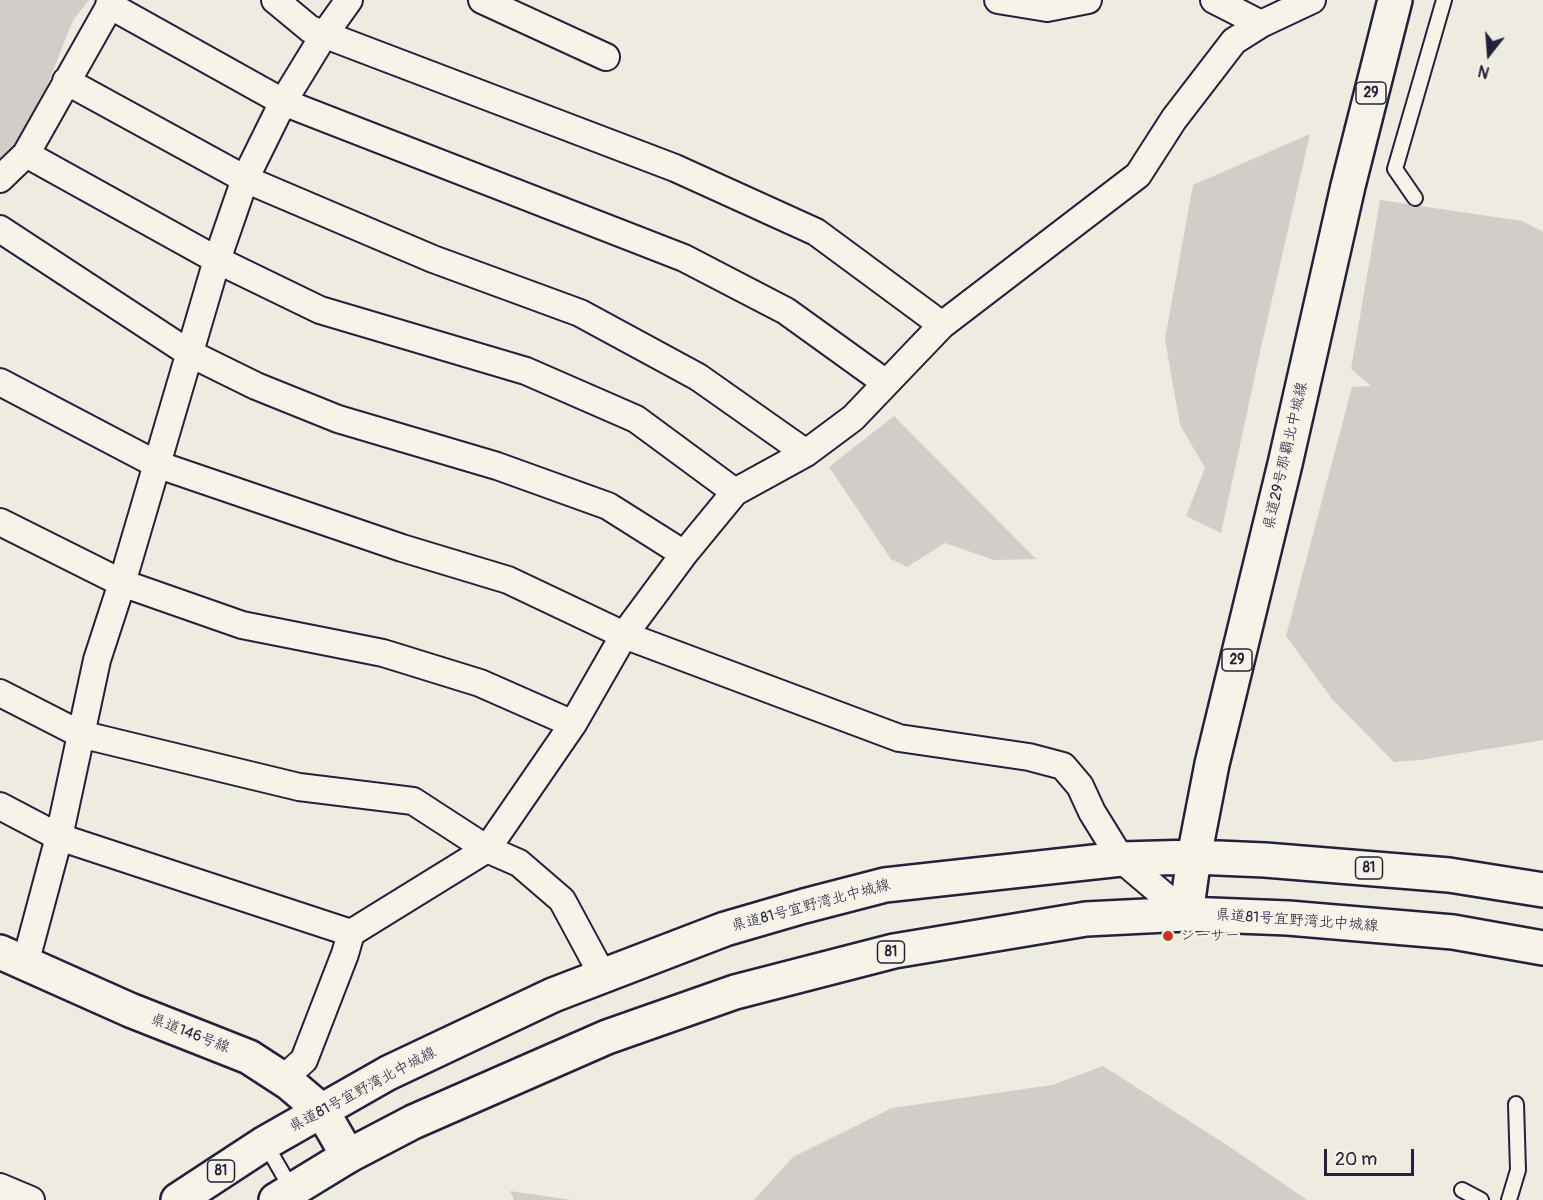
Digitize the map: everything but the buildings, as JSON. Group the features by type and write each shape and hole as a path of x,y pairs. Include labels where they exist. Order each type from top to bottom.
{"main road":[{"name":"県道29号那覇北中城線","path":"1186,914 1194,857 1212,764 1285,464 1348,186 1395,0"},
{"name":"県道81号宜野湾北中城線","path":"178,1200 265,1143 388,1073 553,995 726,929 885,885 1121,859 1194,857 1277,861 1449,875 1543,890"},
{"name":"県道81号宜野湾北中城線","path":"289,1197 348,1156 413,1122 607,1037 735,992 894,951 1086,919 1186,914 1288,918 1453,932 1543,948"},
{"name":"県道146号線","path":"13,958 130,1010 249,1057 283,1079 322,1111 348,1156"}],"street":[{"path":"276,0 310,29 675,168 816,232 942,325"},
{"path":"13,958 59,837 97,660 122,583 217,260 245,179 283,102 324,35 349,0"},
{"path":"482,0 606,57"},
{"path":"998,0 1047,8 1088,0"},
{"path":"1214,0 1262,24"},
{"path":"283,1079 304,1060 351,933 487,849 573,724 624,636 684,554 735,492 806,453 853,418 942,325 1138,175 1174,119 1234,41 1262,24 1312,0"},
{"path":"0,179 26,154 111,3 283,102 684,258 786,311 886,383"},
{"path":"66,81 245,179 433,259 580,313 698,377 806,453"},
{"path":"26,154 217,260 320,310 526,371 636,419 735,492"},
{"path":"0,229 189,352 256,386 338,419 497,466 608,506 684,554"},
{"path":"0,382 156,464 402,548 508,580 624,636 899,738 1029,757 1063,766 1080,786 1092,812 1121,859 1186,914"},
{"path":"0,522 122,583 242,625 383,653 458,676 480,683 573,724"},
{"path":"0,693 80,734 299,787 413,801 487,849 519,863 562,900 603,976"},
{"path":"0,806 59,837 351,933"},
{"path":"0,1187 31,1200"}],"lane":[{"path":"1415,198 1395,169 1444,0"},
{"path":"1509,1200 1518,1170 1516,1104"},
{"path":"265,1143 289,1197"},
{"path":"1462,1190 1481,1200"}],"shaded area":[{"path":"0,0 89,0 73,20 31,127 0,162"},
{"path":"1310,134 1221,533 1186,516 1205,468 1180,425 1165,339 1193,185"},
{"path":"1380,200 1522,221 1543,232 1543,740 1420,760 1394,762 1332,699 1286,636 1352,387 1371,386 1351,369"},
{"path":"894,416 1036,559 994,560 945,543 907,567 891,559 829,467"},
{"path":"1103,1066 1227,1145 1307,1200 754,1200 793,1157 892,1108 1052,1085"},
{"path":"510,1191 572,1200 514,1200"}],"place":[{"name":"シーサー","path":"1168,936"}]}
